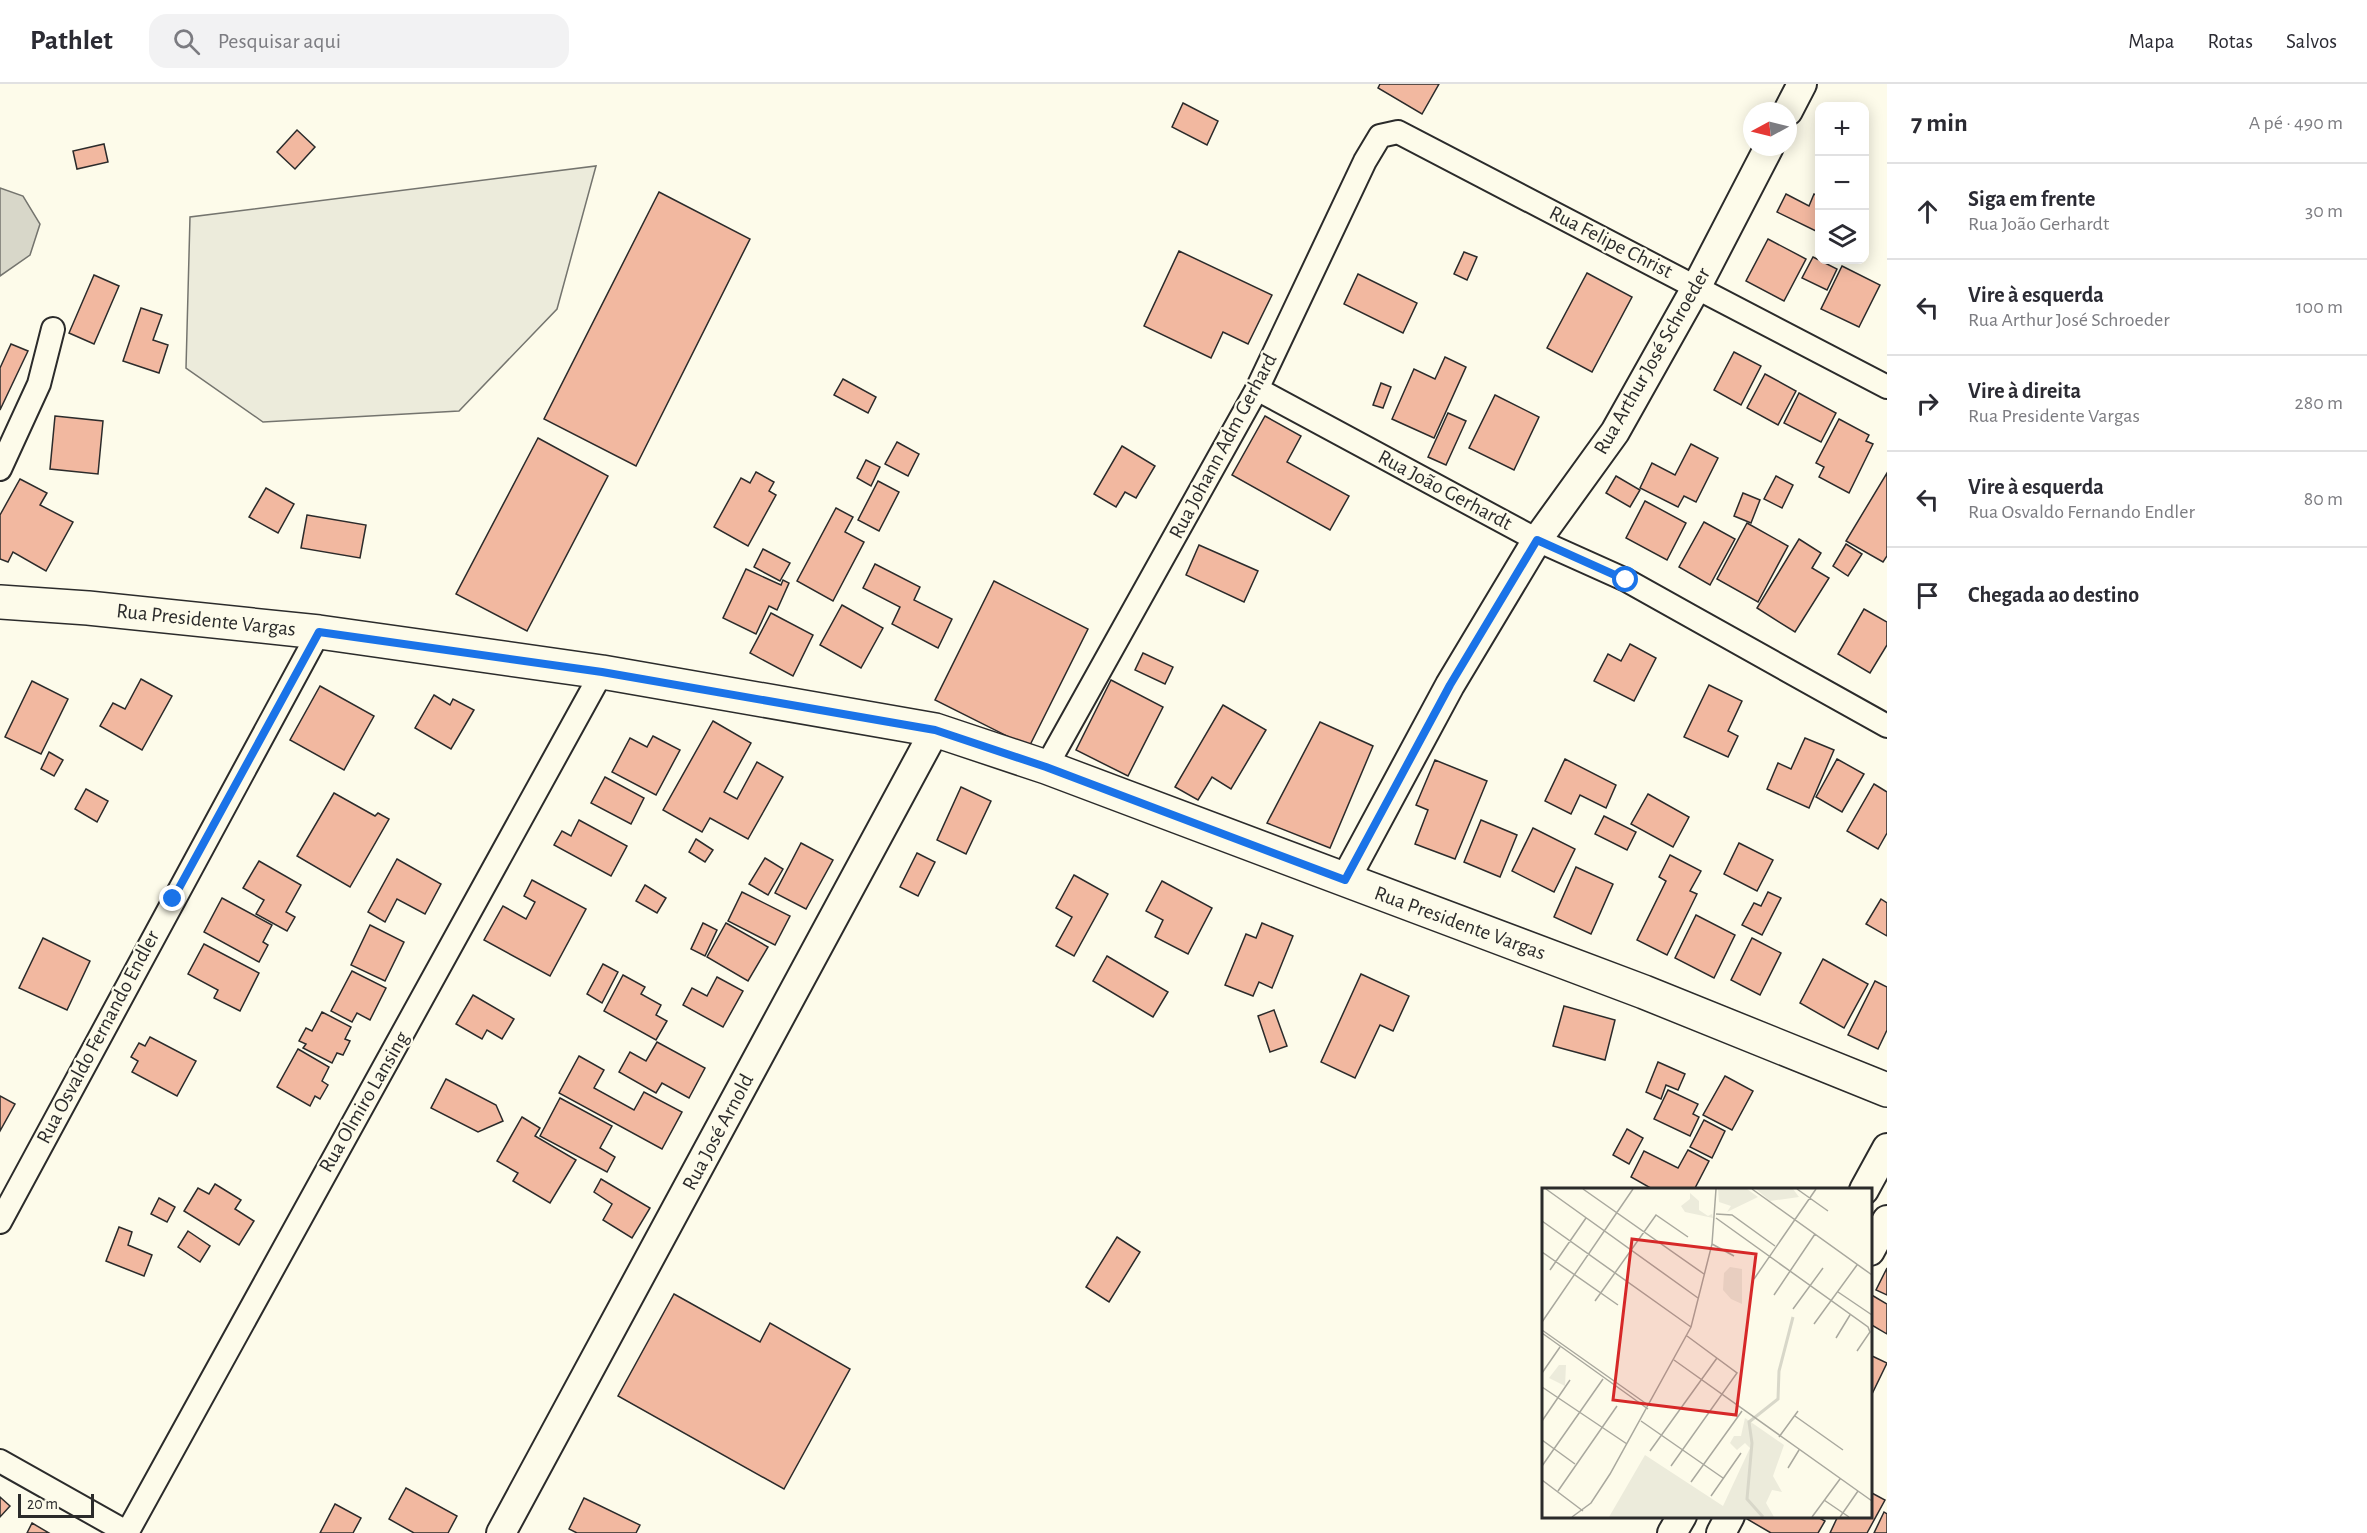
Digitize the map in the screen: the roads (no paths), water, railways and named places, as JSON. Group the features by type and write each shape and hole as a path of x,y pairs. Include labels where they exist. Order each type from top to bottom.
{"main road":[{"name":"Rua Presidente Vargas","path":"0,602 88,608 319,632 602,672 935,730 1046,767 1644,992 1887,1090"}],"street":[{"path":"1793,102 1802,84"},
{"name":"Rua Felipe Christ","path":"1398,132 1887,387"},
{"name":"Rua Johann Adm Gerhard","path":"1046,767 1257,389 1365,161 1380,136 1398,132"},
{"name":"Rua Arthur José Schroeder","path":"1345,880 1450,685 1537,540 1615,432 1697,286 1764,156"},
{"path":"0,469 39,384 53,329"},
{"name":"Rua João Gerhardt","path":"1257,389 1537,540 1626,580 1887,726"},
{"name":"Rua Osvaldo Fernando Endler","path":"0,1222 319,632"},
{"name":"Rua Olmiro Lansing","path":"127,1533 315,1188 462,931 602,672"},
{"name":"Rua José Arnold","path":"501,1533 935,730"},
{"path":"1865,1188 1887,1148"},
{"path":"1872,1247 1887,1220"},
{"path":"0,1461 127,1533"},
{"path":"1672,1533 1681,1518"},
{"path":"1721,1533 1729,1518"}]}
